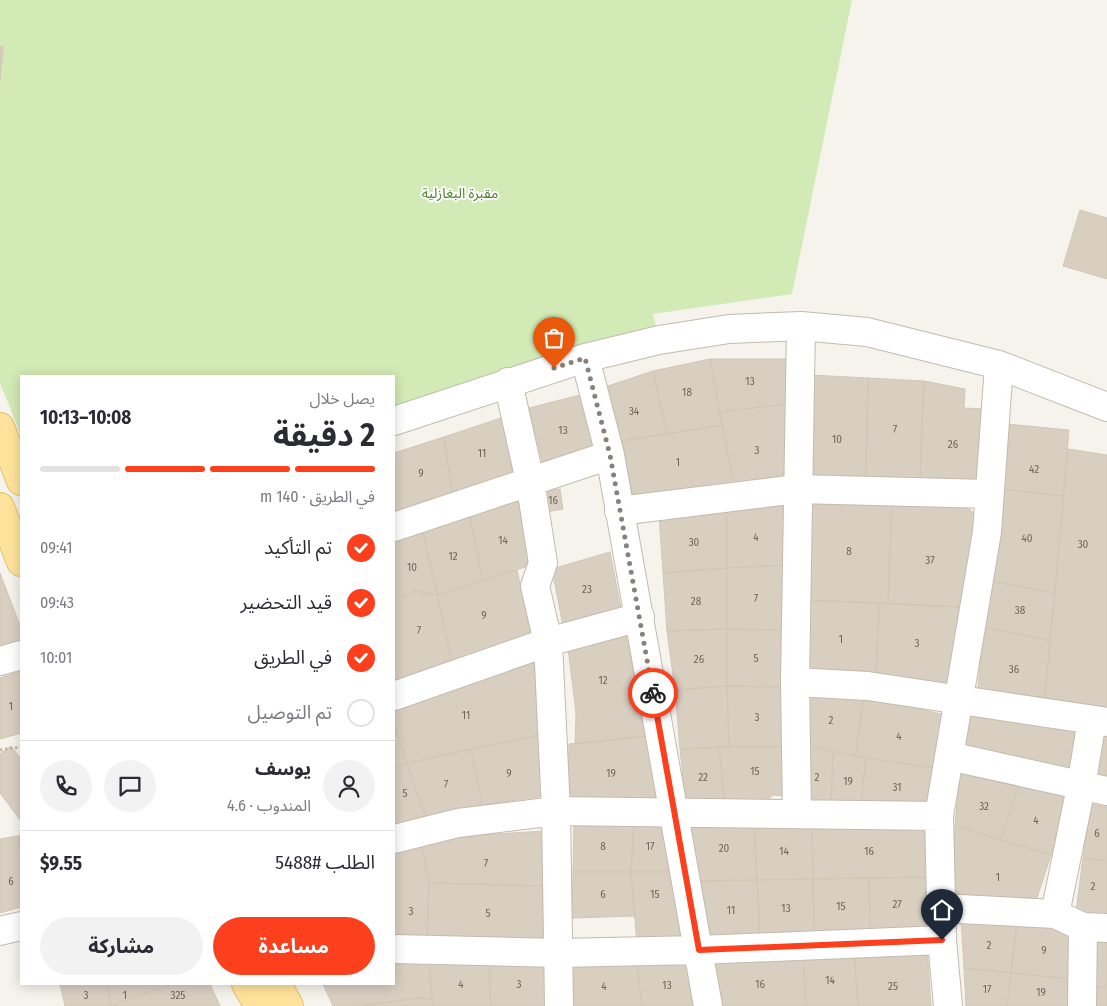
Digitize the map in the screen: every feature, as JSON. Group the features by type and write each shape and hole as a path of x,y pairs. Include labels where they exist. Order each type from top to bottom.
{"main road":[{"path":"0,427 20,478"},
{"path":"0,507 20,554"},
{"path":"247,985 259,1006"},
{"path":"278,985 289,1006"}],"street":[{"path":"797,812 795,682 801,326"},
{"path":"395,421 585,358 659,340 729,329 801,326 867,332 999,365 1107,407"},
{"path":"585,358 610,455 708,1006"},
{"path":"948,1006 942,940 939,816 987,532 999,365"},
{"path":"508,382 530,481 543,563 535,586 548,642 556,811 559,1006"},
{"path":"395,528 610,455"},
{"path":"619,511 797,489 989,494"},
{"path":"395,696 548,642 640,617"},
{"path":"0,661 20,655"},
{"path":"795,682 868,686 1099,721 1094,789 1055,914"},
{"path":"949,756 1094,789"},
{"path":"395,839 458,823 556,811 797,812 939,816"},
{"path":"941,908 1055,914 1095,927 1082,1006"},
{"path":"0,931 20,926"},
{"path":"395,949 559,952 699,950 942,940"}],"path":[{"path":"0,750 20,747"}],"green space":[{"name":"مقبرة البغازلية","path":"0,0 852,0 792,294 653,314 657,331 395,415 395,375 20,375 20,433 0,383"}],"building":[{"path":"0,46 3,47 0,81"},
{"path":"1080,210 1107,218 1107,279 1063,266"},
{"path":"710,359 722,425 667,434 653,371"},
{"path":"710,359 786,359 786,404 720,412"},
{"path":"653,371 667,434 613,442 602,388"},
{"path":"810,375 868,378 866,477 807,477"},
{"path":"868,378 924,381 920,479 866,477"},
{"path":"924,381 965,389 964,408 986,409 982,480 920,479"},
{"path":"584,394 598,451 543,465 529,408"},
{"path":"786,404 787,476 734,484 720,412"},
{"path":"510,415 520,470 452,493 444,437"},
{"path":"1007,424 1069,430 1063,496 1000,489"},
{"path":"722,425 734,484 633,499 622,441"},
{"path":"444,437 452,493 395,512 395,453"},
{"path":"1068,449 1107,455 1107,714 1044,706"},
{"path":"560,489 563,509 546,512 543,491"},
{"path":"1000,489 1063,496 1055,593 989,581"},
{"path":"523,498 535,564 483,580 470,516"},
{"path":"785,501 784,565 727,568 727,508"},
{"path":"809,501 892,503 888,604 806,600"},
{"path":"892,503 962,504 978,516 963,607 888,604"},
{"path":"727,508 727,568 663,573 659,515"},
{"path":"470,516 483,580 437,595 423,532"},
{"path":"423,532 437,595 415,591 395,599 395,542"},
{"path":"610,552 621,609 563,626 552,569"},
{"path":"784,565 784,630 727,629 727,568"},
{"path":"727,568 727,629 667,631 663,573"},
{"path":"517,570 531,635 452,661 437,595"},
{"path":"0,573 20,625 20,641 0,645"},
{"path":"989,581 1055,593 1050,641 984,627"},
{"path":"415,591 437,595 452,661 395,681 395,599"},
{"path":"806,600 879,603 876,679 803,675"},
{"path":"879,603 963,607 949,683 876,679"},
{"path":"984,627 1050,641 1044,706 977,696"},
{"path":"727,629 727,686 675,690 667,631"},
{"path":"727,629 784,630 785,687 727,686"},
{"path":"626,635 646,736 575,744 576,713 568,648"},
{"path":"534,663 540,735 407,763 395,728 395,706 485,676"},
{"path":"20,671 20,733 0,739 0,678"},
{"path":"727,686 729,747 680,749 675,690"},
{"path":"727,686 785,687 787,747 729,747"},
{"path":"802,689 864,696 855,756 801,744"},
{"path":"864,696 945,715 934,768 855,756"},
{"path":"967,709 1082,727 1073,776 961,752"},
{"path":"395,728 407,763 395,768"},
{"path":"1104,730 1107,731 1107,783 1095,781"},
{"path":"540,735 545,796 482,805 471,749"},
{"path":"646,736 659,802 568,801 569,744"},
{"path":"801,744 833,752 831,804 802,803"},
{"path":"11,746 20,758 20,820 0,793 0,754"},
{"path":"719,747 787,747 789,796 773,795 764,803 725,805"},
{"path":"719,747 725,805 686,806 680,749"},
{"path":"471,749 482,805 427,821 407,763"},
{"path":"833,752 866,758 861,805 831,804"},
{"path":"866,758 934,768 927,807 861,805"},
{"path":"407,763 426,818 395,826 395,768"},
{"path":"960,770 1019,785 1001,840 955,826"},
{"path":"1019,785 1070,799 1051,855 1001,840"},
{"path":"1091,804 1107,807 1107,861 1083,858"},
{"path":"688,820 754,821 757,880 698,881"},
{"path":"574,821 634,821 631,872 573,872"},
{"path":"634,821 662,821 672,872 631,872"},
{"path":"754,821 812,823 813,879 757,880"},
{"path":"812,823 925,825 925,877 813,879"},
{"path":"955,826 1051,855 1034,907 952,899"},
{"path":"474,831 480,835 545,831 547,886 429,883 421,844"},
{"path":"18,836 20,848 20,907 0,913 0,839"},
{"path":"421,844 429,883 427,940 395,939 395,850"},
{"path":"1083,858 1107,861 1107,916 1076,912"},
{"path":"573,872 631,872 635,916 572,918"},
{"path":"631,872 672,872 686,944 637,943"},
{"path":"925,877 926,930 870,933 869,878"},
{"path":"869,878 870,933 814,936 813,879"},
{"path":"813,879 814,936 760,939 757,880"},
{"path":"757,880 760,939 710,942 698,881"},
{"path":"429,883 547,886 550,942 427,940"},
{"path":"961,918 1017,922 1011,973 964,968"},
{"path":"1017,922 1074,927 1073,979 1011,973"},
{"path":"1091,937 1107,938 1107,987 1090,987"},
{"path":"927,946 931,1006 858,1006 854,951"},
{"path":"854,951 858,1006 806,1006 803,955"},
{"path":"803,955 806,1006 718,1006 710,961"},
{"path":"395,962 429,962 432,999 419,998 358,1006 333,1006 323,985 395,985"},
{"path":"429,962 489,962 491,1006 433,1006"},
{"path":"489,962 549,962 549,1006 491,1006"},
{"path":"690,963 698,1006 642,1006 637,964"},
{"path":"637,964 642,1006 567,1006 567,966"},
{"path":"964,968 1011,973 1007,1006 966,1006"},
{"path":"1011,973 1073,979 1073,1006 1007,1006"},
{"path":"60,985 107,985 111,1006 65,1006"},
{"path":"107,985 169,985 111,1006"},
{"path":"169,985 210,985 220,1006 111,1006"},
{"path":"1090,987 1107,987 1107,1006 1090,1006"},
{"path":"419,998 432,999 433,1006 358,1006"}],"way so far":[{"path":"554,368 585,358 610,455 653,693"}],"route":[{"path":"653,693 699,950 942,940"}]}
